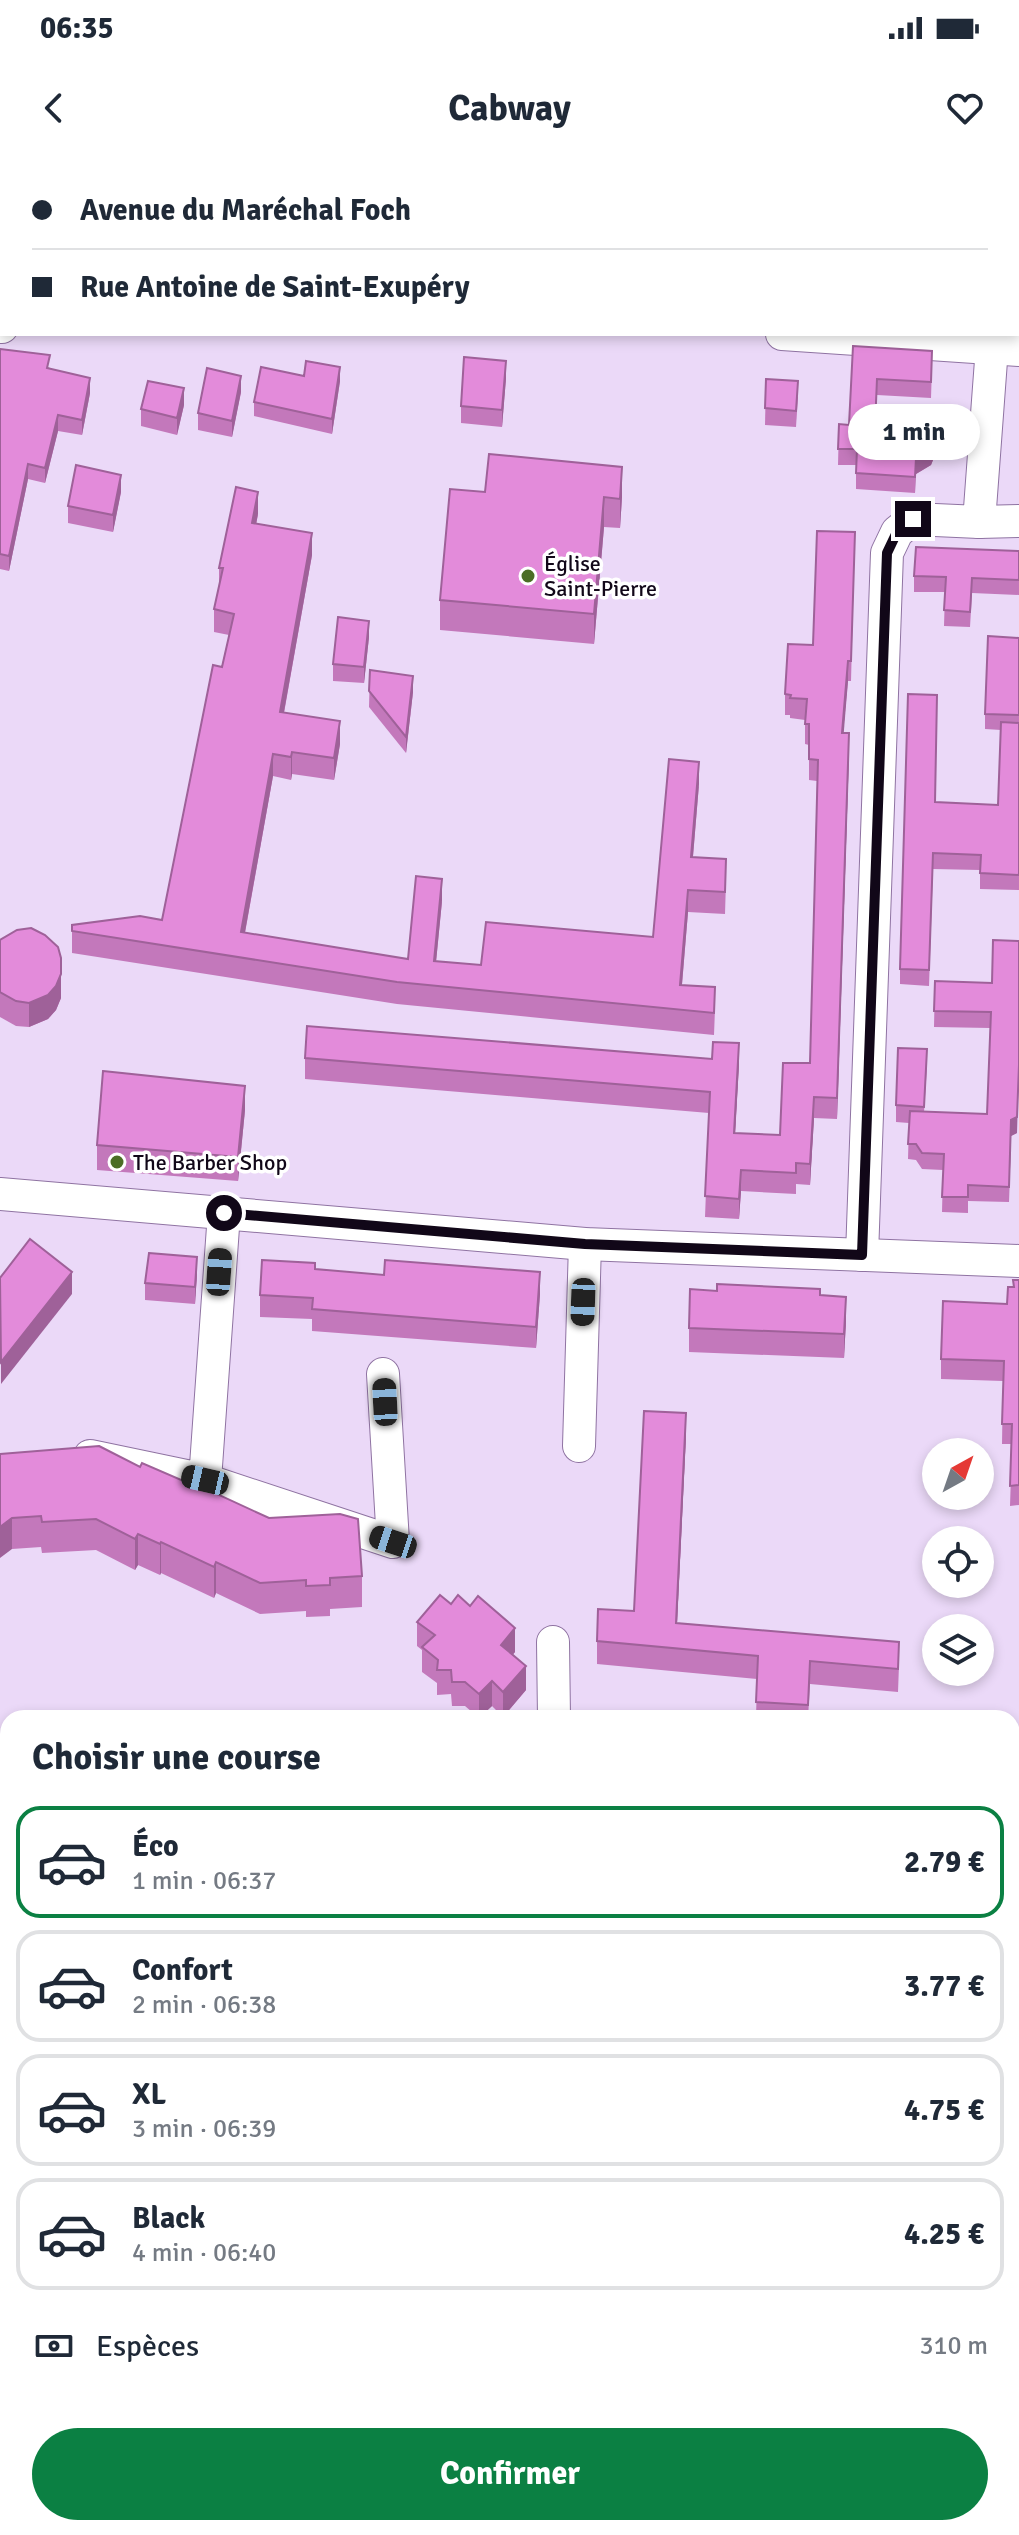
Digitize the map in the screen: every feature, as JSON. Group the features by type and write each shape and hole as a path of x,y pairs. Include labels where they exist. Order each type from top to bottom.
{"street":[{"path":"814,336 1006,348 979,522"},
{"path":"862,1255 887,553 897,532 913,519 1019,521"},
{"path":"0,1194 585,1244 1019,1261"},
{"path":"205,1480 224,1213"},
{"path":"579,1446 585,1244"},
{"path":"56,1456 98,1456 205,1480 393,1542 383,1374"},
{"path":"553,1642 554,1710"}],"building":[{"path":"853,346 932,351 931,382 877,379 875,426 939,429 931,449 916,458 915,477 856,473 857,449 838,449 839,424 849,425"},
{"path":"0,349 50,355 47,368 90,378 82,420 58,415 45,468 28,464 9,556 0,554"},
{"path":"464,357 506,361 502,410 461,406"},
{"path":"306,361 340,367 332,419 254,402 261,367 304,376"},
{"path":"207,368 241,376 232,421 198,413"},
{"path":"766,379 798,381 796,411 765,408"},
{"path":"148,381 184,388 177,418 141,409"},
{"name":"Église Saint-Pierre","path":"489,454 622,467 620,499 604,497 594,614 440,600 450,489 485,492"},
{"path":"76,465 121,475 113,515 68,506"},
{"path":"236,487 258,492 252,523 312,533 280,712 340,721 334,758 292,752 291,757 273,754 241,932 408,959 416,876 442,879 434,961 481,965 486,922 653,937 669,759 699,762 691,857 726,859 725,892 688,890 680,985 715,987 714,1013 397,982 72,931 72,925 140,916 162,920 213,665 222,667 234,614 214,609"},
{"path":"817,531 855,532 851,661 848,661 842,733 849,733 837,1098 814,1097 810,1164 796,1163 796,1173 741,1170 739,1199 705,1196 710,1092 305,1058 307,1026 712,1059 713,1042 739,1043 734,1133 780,1135 783,1063 810,1063 818,760 809,759 809,724 805,724 807,699 790,698 791,695 785,694 788,644 813,645"},
{"path":"916,547 1019,551 1019,580 972,578 970,612 944,610 946,577 914,576"},
{"path":"338,617 369,621 364,667 333,664"},
{"path":"988,636 1019,638 1019,715 985,714"},
{"path":"370,670 413,676 406,737 369,691"},
{"path":"908,694 937,695 935,802 998,805 1001,722 1019,723 1019,875 980,873 981,855 933,853 929,970 900,969"},
{"path":"31,928 58,947 61,974 48,995 29,1003 16,1001 0,992 0,940 17,930"},
{"path":"993,940 1019,941 1017,1117 1011,1120 1009,1187 968,1185 968,1197 942,1197 944,1154 922,1153 916,1144 908,1144 910,1111 987,1114 991,1012 934,1011 935,981 992,983"},
{"path":"898,1048 927,1049 924,1107 896,1105"},
{"path":"103,1071 245,1086 238,1157 97,1145"},
{"path":"30,1239 72,1272 1,1362 0,1278"},
{"path":"149,1253 197,1257 195,1287 145,1283"},
{"path":"262,1260 315,1263 315,1269 384,1275 385,1260 540,1272 536,1327 312,1309 313,1298 260,1295"},
{"path":"1013,1280 1019,1280 1019,1485 1010,1486 1012,1424 1002,1424 1004,1361 941,1359 943,1301 1007,1304 1008,1287 1014,1287"},
{"path":"717,1284 820,1289 820,1295 846,1297 844,1334 689,1328 690,1289 717,1291"},
{"path":"644,1411 686,1413 676,1623 899,1642 898,1669 810,1661 808,1705 756,1702 758,1656 597,1641 598,1609 634,1611"},
{"path":"99,1446 140,1467 142,1463 189,1481 269,1518 340,1514 358,1519 362,1576 330,1578 330,1585 306,1586 306,1580 260,1583 216,1562 214,1567 161,1542 138,1534 135,1539 96,1519 42,1522 41,1516 12,1518 0,1527 0,1454"},
{"path":"440,1595 451,1604 458,1595 470,1606 478,1596 515,1628 501,1645 526,1666 503,1692 492,1681 479,1694 465,1682 452,1682 451,1670 437,1670 438,1660 422,1647 435,1635 417,1622"}],"place":[{"name":"Église Saint-Pierre","path":"528,576"},
{"name":"The Barber Shop","path":"117,1162"}],"route":[{"path":"224,1213 585,1244 862,1255 887,553 897,532 913,519"}]}
